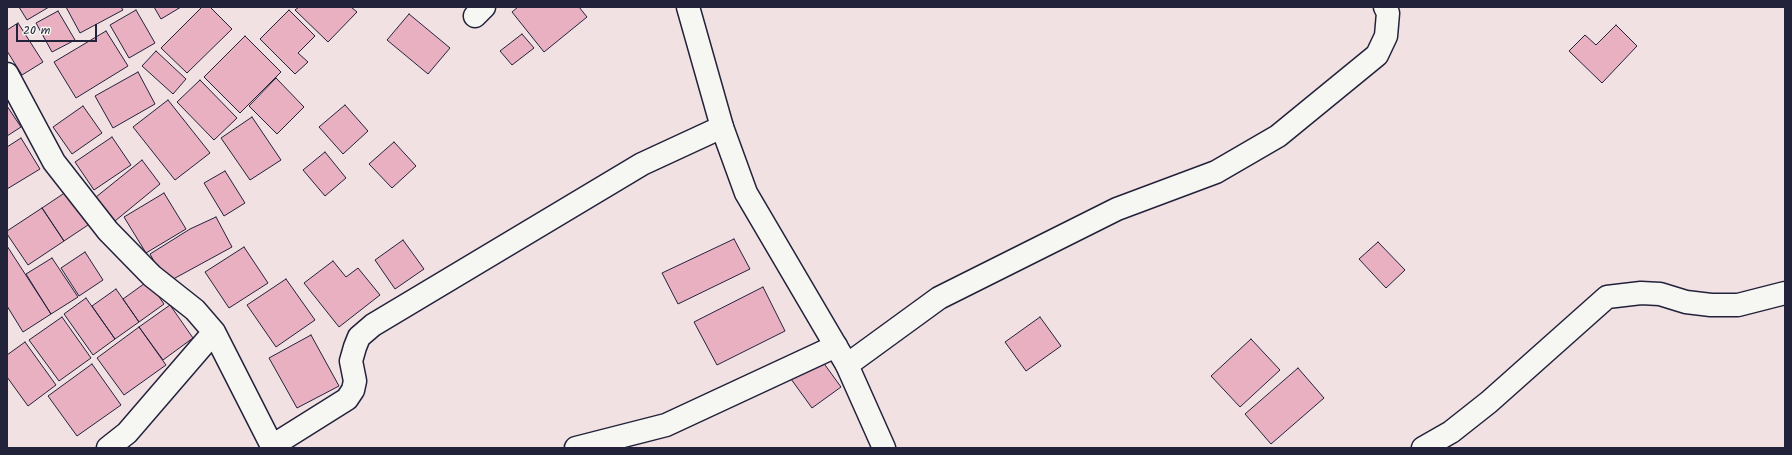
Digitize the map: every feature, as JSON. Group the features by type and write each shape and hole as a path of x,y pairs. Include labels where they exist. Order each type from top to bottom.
{"street":[{"path":"688,7 722,127 746,193 847,365 884,448"},
{"path":"847,365 939,298 1118,210 1216,172 1278,136 1377,55 1386,36 1388,13 1385,7"},
{"path":"7,74 54,162 108,231 152,276 195,310 214,332 273,447 347,399 354,390 355,381 351,361 355,347 359,337 374,325 642,164 722,127"},
{"path":"1423,448 1451,432 1489,402 1607,298 1641,293 1660,294 1686,302 1711,305 1738,305 1785,293"},
{"path":"108,448 127,433 214,332"},
{"path":"576,448 666,425 836,346"}],"building":[{"path":"19,7 49,7 27,20"},
{"path":"66,7 121,7 123,10 80,33"},
{"path":"154,7 181,7 161,19"},
{"path":"202,7 210,7 232,29 187,73 161,48"},
{"path":"299,7 351,7 357,12 328,42 295,10"},
{"path":"518,7 579,7 587,17 544,52 512,12"},
{"path":"136,10 155,43 129,58 110,25"},
{"path":"289,10 315,36 298,53 308,62 295,74 260,39"},
{"path":"58,11 75,40 52,52 36,23"},
{"path":"409,14 450,48 428,74 387,40"},
{"path":"18,23 43,62 22,75 7,51 7,30"},
{"path":"1616,25 1637,46 1602,83 1569,51 1585,35 1596,45"},
{"path":"106,31 128,66 76,98 54,62"},
{"path":"522,34 534,48 512,65 500,51"},
{"path":"245,36 281,72 240,113 204,77"},
{"path":"156,51 186,79 173,94 142,66"},
{"path":"138,72 155,104 113,128 95,96"},
{"path":"276,78 304,107 277,134 249,106"},
{"path":"200,80 237,118 214,140 177,102"},
{"path":"168,100 210,153 175,180 133,127"},
{"path":"345,105 368,131 343,154 319,127"},
{"path":"7,106 21,127 7,136"},
{"path":"83,106 102,133 72,154 53,127"},
{"path":"252,117 281,160 250,180 221,138"},
{"path":"112,137 131,165 94,190 75,162"},
{"path":"21,138 40,169 7,189 7,147"},
{"path":"394,142 416,166 392,188 369,164"},
{"path":"325,152 346,178 325,196 303,170"},
{"path":"142,160 160,184 115,221 96,197"},
{"path":"225,171 245,203 224,216 204,183"},
{"path":"72,188 94,221 64,241 42,208"},
{"path":"164,193 186,229 146,253 124,217"},
{"path":"42,208 64,241 28,265 7,234 7,231"},
{"path":"216,217 232,247 166,283 150,254 190,229"},
{"path":"734,239 750,269 678,304 662,273"},
{"path":"403,240 424,269 395,289 375,260"},
{"path":"1378,242 1405,270 1386,288 1359,259"},
{"path":"7,246 51,314 23,332 7,306"},
{"path":"244,247 268,283 229,308 205,272"},
{"path":"85,252 103,280 79,296 61,268"},
{"path":"52,258 78,297 51,314 26,274"},
{"path":"333,261 346,277 358,268 380,295 339,327 304,283"},
{"path":"286,279 315,320 276,347 247,305"},
{"path":"148,281 164,304 139,322 123,299"},
{"path":"763,287 785,331 717,365 694,322"},
{"path":"116,289 139,322 115,339 92,306"},
{"path":"86,298 115,339 93,355 64,314"},
{"path":"170,305 193,338 163,360 139,327"},
{"path":"62,317 91,358 59,381 29,340"},
{"path":"1040,317 1061,346 1026,371 1005,342"},
{"path":"139,327 166,365 124,395 97,358"},
{"path":"311,335 339,386 297,408 269,358"},
{"path":"1251,339 1280,370 1240,407 1211,376"},
{"path":"25,342 56,385 28,406 7,377 7,355"},
{"path":"820,358 841,387 812,408 791,379"},
{"path":"92,364 121,405 77,436 48,396"},
{"path":"1298,368 1324,398 1271,444 1245,414"}]}
